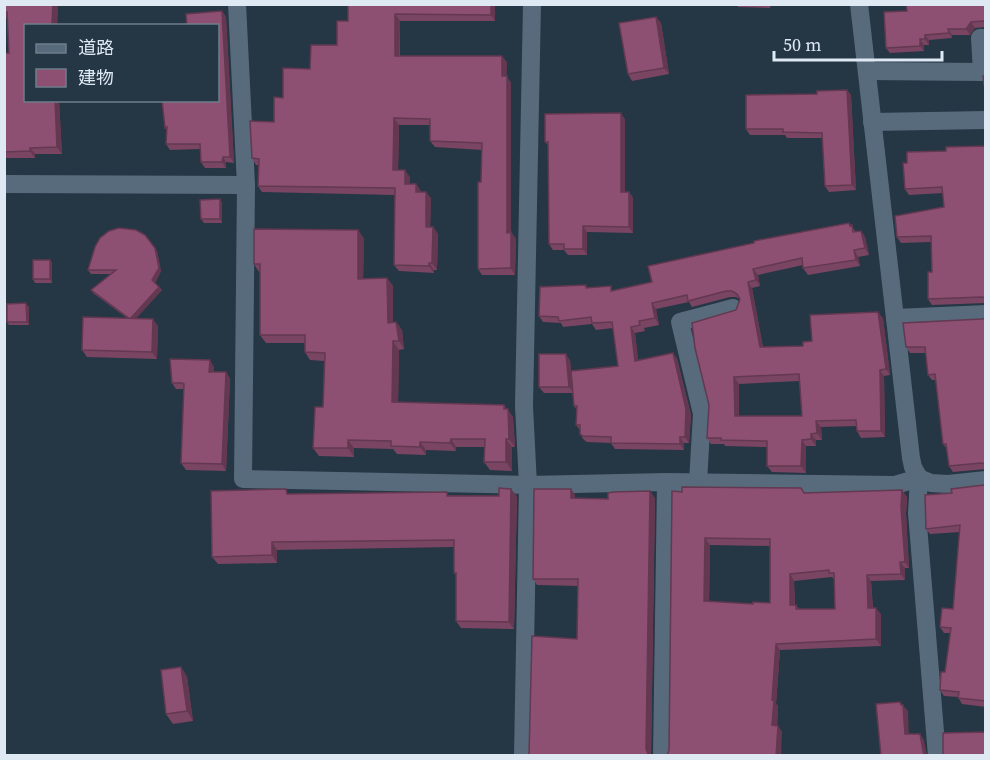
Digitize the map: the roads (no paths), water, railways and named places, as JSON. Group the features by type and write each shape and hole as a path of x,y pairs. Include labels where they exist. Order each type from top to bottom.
{"street":[{"path":"237,4 246,185 243,479 528,485 666,482 895,485 919,478 930,483 948,484 986,480"},
{"path":"523,756 528,485 524,406 532,4"},
{"path":"859,4 911,458 919,478 917,513 937,756"},
{"path":"867,71 982,72 980,38 986,38"},
{"path":"872,122 986,120"},
{"path":"4,184 246,185"},
{"path":"698,482 702,414 680,322 734,308"},
{"path":"895,318 986,314"},
{"path":"662,756 666,482"}]}
